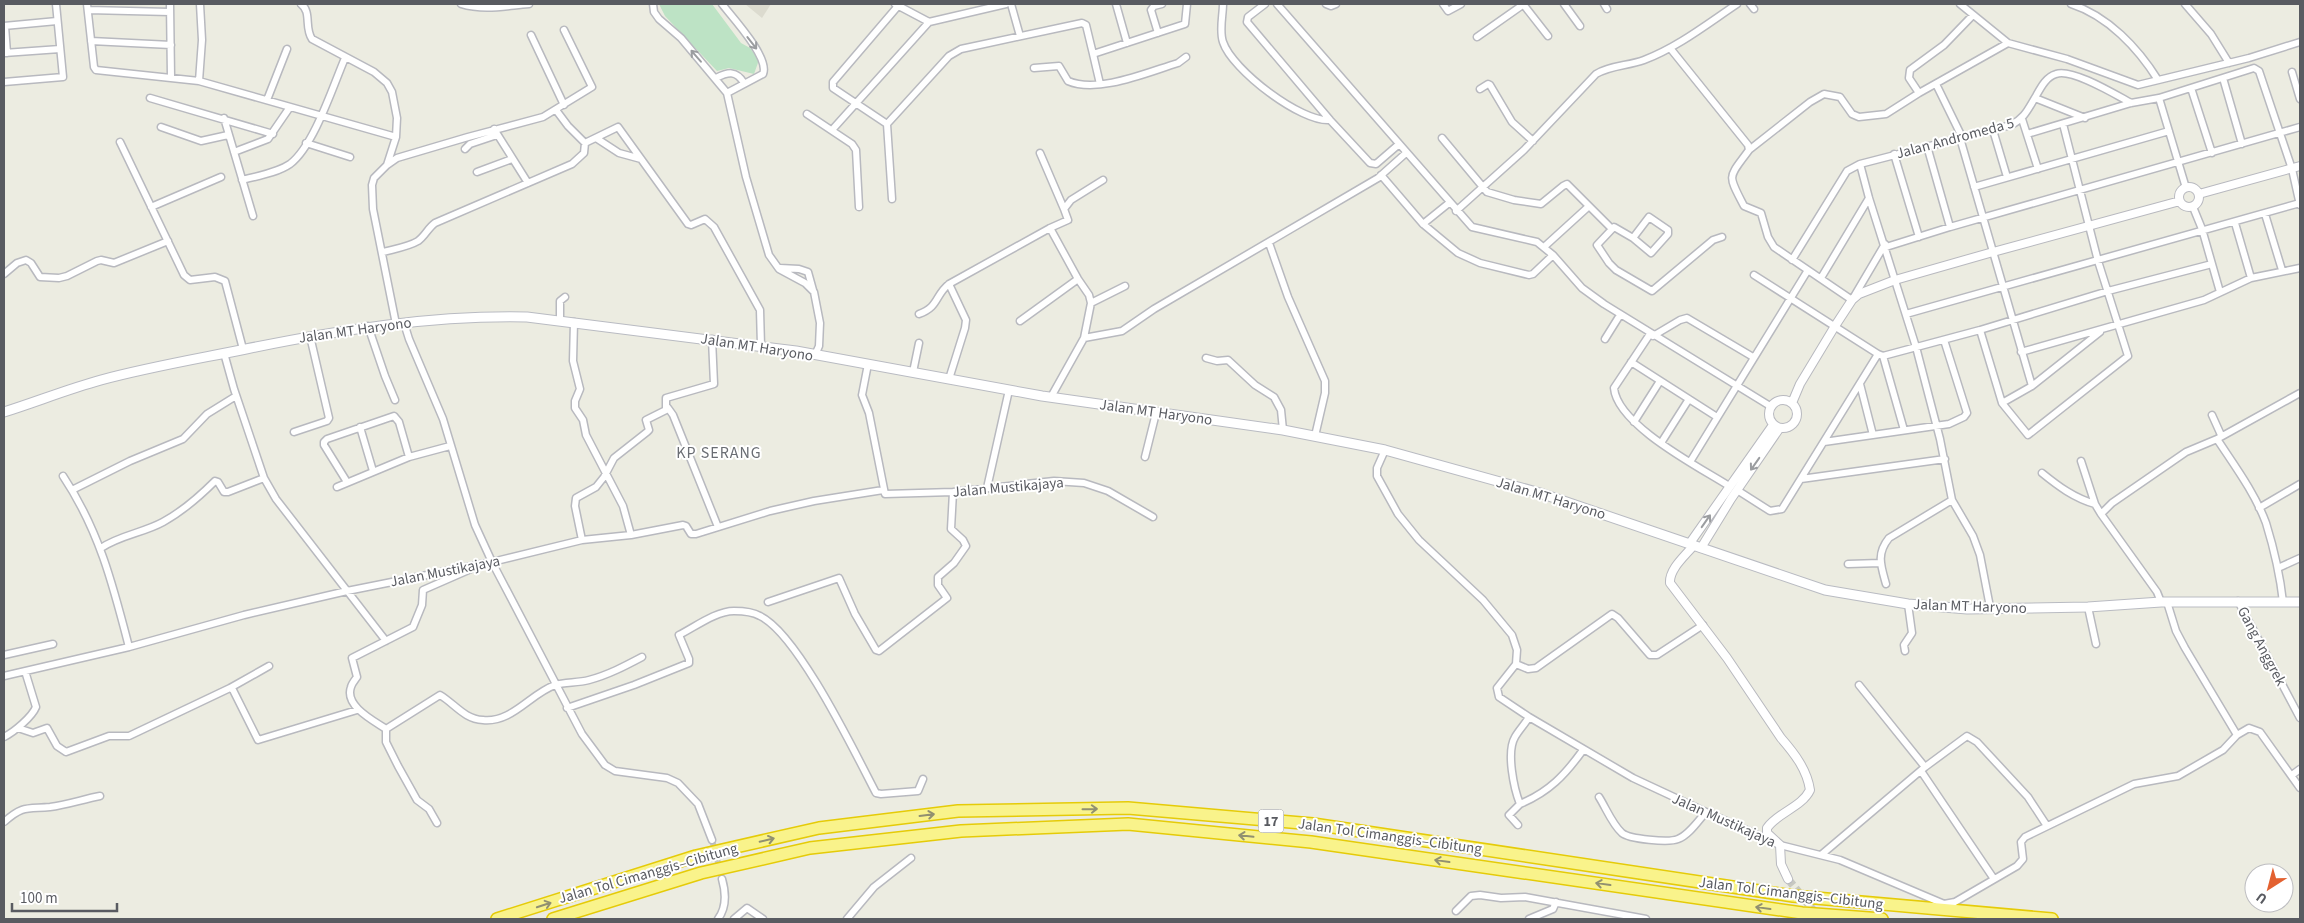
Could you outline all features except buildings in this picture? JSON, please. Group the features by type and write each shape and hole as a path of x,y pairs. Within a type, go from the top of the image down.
{"highway":[{"name":"Jalan Tol Cimanggis–Cibitung","path":"497,919 696,856 819,828 958,811 1128,808 1312,824 1793,896 2052,919"},
{"name":"Jalan Tol Cimanggis–Cibitung","path":"553,919 702,873 810,848 961,831 1128,824 1311,842 1802,913 1882,919"}],"main road":[{"name":"Jalan MT Haryono","path":"4,412 101,380 243,349 368,326 484,316 560,320 761,346 1051,397 1283,430 1385,450 1540,494 1825,590 1908,604 1967,609 2164,602 2300,602"}],"street":[{"path":"4,82 63,77 56,4"},
{"path":"170,4 172,77"},
{"path":"199,81 202,40 200,4"},
{"path":"301,4 306,11 308,33 312,39 374,72 387,84 392,92 397,118 396,137 387,165"},
{"path":"461,4 476,9 490,9 529,4"},
{"path":"653,4 654,12 659,19 681,38 727,93 732,123 761,233 769,255 778,268 805,283 814,292"},
{"path":"722,4 758,50 765,65 763,74 755,80 744,83 727,93"},
{"path":"832,130 929,22 1006,4"},
{"path":"1011,4 1020,36"},
{"path":"1116,4 1127,43"},
{"path":"1158,33 1151,10 1154,6 1162,4"},
{"path":"1093,54 1185,24 1187,4"},
{"path":"1223,4 1222,35 1226,48 1264,91 1318,120 1330,120"},
{"path":"1265,4 1248,17 1247,22 1330,120 1373,164 1402,150"},
{"path":"1277,4 1402,150 1474,229 1535,242 1553,256 1582,288 1620,315 1770,406"},
{"path":"1326,4 1331,6 1336,4"},
{"path":"1443,4 1448,10 1460,4"},
{"path":"1477,36 1524,4 1548,36"},
{"path":"1564,4 1580,26"},
{"path":"1456,211 1533,141 1596,74 1604,69 1644,60 1670,48 1737,4"},
{"path":"1960,4 2008,42 2067,59 2134,84 2229,63 2300,42"},
{"path":"2071,4 2086,9 2103,19 2138,51 2158,80"},
{"path":"2086,9 2092,4"},
{"path":"2185,4 2211,34 2229,63"},
{"path":"887,124 833,88 833,82 897,5 929,22"},
{"path":"170,12 87,7 96,70 199,81 396,137"},
{"path":"1919,93 1909,78 1910,70 1944,46 1973,15"},
{"path":"57,22 4,26 5,53 60,49"},
{"path":"892,198 887,124 948,56 961,49 1082,23 1086,25 1100,84"},
{"path":"564,30 592,87 556,110 529,122 397,158 374,178 372,185 374,209 400,323 443,419 475,525 567,708 582,734 605,765 615,771 667,778 678,783 698,804 712,840"},
{"path":"531,35 564,105"},
{"path":"91,41 171,45"},
{"path":"1852,300 1770,243 1761,212 1744,206 1732,182 1732,173 1749,150 1806,105 1824,94 1840,97 1852,114 1859,117 1886,114 2008,42"},
{"path":"1670,48 1748,145 1749,150"},
{"path":"268,100 287,49"},
{"path":"1034,68 1056,65 1062,68 1068,81 1073,83 1100,84 1117,82 1178,63 1186,57"},
{"path":"242,180 288,165 295,159 321,115 345,58"},
{"path":"1906,314 2098,261 2202,229 2235,223 2300,204 2296,168 2280,133 2259,71 2254,68 2159,98 2131,103 2027,134"},
{"path":"716,78 731,72 738,75 744,83"},
{"name":"Jalan Andromeda 5","path":"1792,260 1847,171 1860,164 1993,130 2022,119 2050,77 2065,72 2099,86 2131,103"},
{"path":"2292,72 2300,99"},
{"path":"2223,78 2242,144"},
{"path":"1480,89 1488,84 1490,85 1512,122 1533,141"},
{"path":"1936,84 1961,138 2032,386"},
{"path":"2191,88 2212,153"},
{"path":"150,98 224,118 273,134"},
{"path":"2035,98 2085,118"},
{"path":"2159,98 2186,188"},
{"path":"234,152 268,139 290,108"},
{"path":"556,110 568,126 585,143"},
{"path":"807,114 852,144 856,150 859,207"},
{"path":"224,118 252,216"},
{"path":"2022,119 2038,170"},
{"path":"1980,330 2002,402 2025,434 2031,434 2127,358 2128,355 2119,324 2098,261 2063,124"},
{"path":"585,143 618,127 688,224 691,225 705,219 714,227 760,310 761,346"},
{"path":"161,128 201,141 228,135"},
{"path":"1792,403 1800,384 1885,246 2300,128"},
{"path":"1993,130 2007,177"},
{"path":"1974,187 2169,131"},
{"path":"465,148 496,132"},
{"path":"496,132 528,183"},
{"path":"596,138 619,153 641,159"},
{"path":"1442,138 1482,188 1493,195 1538,204 1545,202 1562,186 1567,184 1612,229"},
{"path":"120,142 188,279 197,281 215,276 225,281 243,349"},
{"path":"306,143 350,157"},
{"path":"383,252 411,244 418,240 435,223 572,164 584,153 585,143"},
{"path":"1927,146 1950,227"},
{"path":"1084,338 1122,331 1154,309 1377,178 1402,150"},
{"path":"919,314 932,308 942,290 949,284 1068,220 1040,153"},
{"path":"1894,154 1919,237"},
{"path":"477,172 512,159"},
{"path":"1860,164 1916,347 1945,462 1952,500 1973,536 1980,555 1990,607"},
{"path":"2199,194 2296,168"},
{"path":"151,207 221,177"},
{"path":"1377,178 1423,224 1458,253 1488,266 1529,275 1533,274 1553,256"},
{"path":"1064,209 1071,200 1103,180"},
{"path":"2186,188 2194,188 2199,194 2198,202 2192,207 2185,206 2180,201 2180,193 2186,188"},
{"path":"1820,278 1869,198"},
{"path":"1852,300 1866,291 1895,280 2180,201"},
{"path":"1423,224 1449,203"},
{"path":"1544,248 1588,207"},
{"path":"2192,207 2202,229 2220,292"},
{"path":"2265,214 2282,270"},
{"path":"1633,238 1649,217 1668,230 1652,253 1615,227 1597,245 1609,263 1649,291 1654,290 1713,240 1722,237"},
{"path":"2235,223 2250,278"},
{"path":"1050,228 1078,279 1086,289 1091,302 1084,338 1051,397"},
{"path":"4,274 17,263 26,260 31,263 40,277 59,278 97,261 114,263 168,241"},
{"path":"1269,243 1288,297 1325,381 1325,393 1315,436"},
{"path":"1737,490 1770,511 1782,509 1860,384 1881,355 1944,340 2108,291 2212,264"},
{"path":"778,268 805,270 808,272 820,323 819,346 815,355"},
{"path":"2021,352 2204,300 2250,278 2282,270 2300,268"},
{"path":"1690,462 1808,270"},
{"path":"1754,275 1881,355 1904,430"},
{"path":"1020,321 1078,279"},
{"path":"949,284 966,320 949,379"},
{"path":"1091,302 1125,286"},
{"path":"560,320 560,301 565,298"},
{"path":"1605,339 1620,315"},
{"path":"1729,486 1661,443 1634,422 1618,403 1614,388 1651,335 1687,318 1753,357"},
{"path":"574,322 573,361 580,389 575,402 575,408 584,420 586,435 623,506 631,535"},
{"path":"368,326 395,400"},
{"path":"2002,402 2032,386 2103,330"},
{"path":"294,432 327,422 329,418 310,336"},
{"path":"712,339 714,384 666,398 668,408 673,415 718,527"},
{"path":"1824,442 1949,424 1964,417 1967,413 1944,340"},
{"path":"913,372 919,343"},
{"path":"224,353 236,396 264,478 276,499 386,641"},
{"path":"1206,358 1217,361 1228,360 1255,385 1270,393 1281,410 1283,430"},
{"path":"1631,362 1717,417"},
{"path":"868,364 862,395 869,413 884,492"},
{"path":"1634,422 1660,380"},
{"path":"1860,384 1873,435"},
{"path":"987,488 1009,390"},
{"path":"2101,514 2112,503 2186,452 2219,437 2300,393"},
{"path":"72,490 130,461 183,439 207,414 236,396"},
{"path":"1661,443 1689,399"},
{"path":"1783,399 1792,403 1796,408 1797,416 1794,424 1788,428 1776,427 1768,416 1770,406 1776,401 1783,399"},
{"path":"582,540 575,506 576,498 596,487 614,458 649,430 646,420 648,417 668,408"},
{"path":"1145,457 1156,412"},
{"path":"2212,415 2219,437 2266,523 2278,568 2283,602"},
{"path":"346,482 324,442 360,427 396,417 409,457"},
{"path":"360,427 373,471"},
{"path":"1695,546 1726,499 1729,486 1776,427"},
{"path":"1776,427 1737,490 1726,499 1695,546 1670,576 1670,583 1703,625 1781,738 1795,754 1808,781 1808,794 1772,821 1767,828 1767,833 1780,845 1781,864 1788,880"},
{"path":"337,487 409,457 450,446"},
{"path":"1385,450 1377,468 1377,476 1398,514 1418,540 1483,600 1512,635 1517,650 1516,664 1528,669 1536,668 1612,614 1618,618 1650,655 1657,654 1703,625"},
{"path":"2081,461 2095,504 2164,602 2185,648 2237,735"},
{"path":"1801,479 1945,462"},
{"path":"2042,473 2069,493 2081,500 2095,504"},
{"path":"63,476 101,548 129,648"},
{"path":"101,548 131,533 147,529 176,515 190,505 215,481 218,482 224,492 228,492 264,478"},
{"name":"Jalan Mustikajaya","path":"4,676 129,648 244,615 347,591 479,565 582,540 631,535 683,525 686,526 691,534 696,534 770,511 814,501 884,492 953,492 1054,480 1084,483 1108,491 1153,517"},
{"path":"2259,508 2300,484"},
{"path":"768,602 839,578 854,614 876,650 879,651 946,598 938,585 938,577 954,563 966,546 963,540 951,529 953,492"},
{"path":"1886,584 1880,563 1880,554 1889,538 1952,500"},
{"path":"2278,568 2300,558"},
{"path":"1848,564 1880,563"},
{"path":"386,729 357,710 350,694 351,685 357,677 351,661 413,627 422,605 421,594 423,590 479,565"},
{"name":"Gang Anggrek","path":"2238,601 2300,718"},
{"path":"1905,651 1904,645 1912,633 1908,604"},
{"path":"2088,606 2096,644"},
{"path":"567,708 634,686 689,663 679,636 732,611 747,612 760,616 774,625 798,656 828,703 876,793 918,791 923,779"},
{"path":"4,655 53,644"},
{"path":"386,729 440,695 465,714 482,720 490,720 509,714 555,685 588,680 605,675 642,657"},
{"name":"Jalan Mustikajaya","path":"1516,664 1497,688 1499,697 1583,750 1633,778 1706,812 1780,845 1840,860 1944,904 1964,898 1994,879"},
{"path":"18,728 32,733 47,728 57,746 66,752 109,736 129,736 230,688 269,666"},
{"path":"4,737 18,728 34,712 36,707 25,670"},
{"path":"1858,685 1923,769 1994,879 2012,870 2022,861 2024,856 2021,842 2023,838 2134,784 2178,776 2223,750 2237,735 2249,728 2260,732 2300,788"},
{"path":"230,688 233,690 258,740 357,710"},
{"path":"1520,804 1516,792 1511,759 1514,737 1529,717"},
{"path":"386,729 386,742 398,766 418,800 429,809 437,823"},
{"path":"1821,855 1923,769 1965,737 1970,737 2028,797 2047,826"},
{"path":"1518,825 1510,815 1520,804 1551,788 1566,774 1583,750"},
{"path":"2292,775 2300,769"},
{"path":"4,822 23,808 49,807 100,796"},
{"path":"1599,797 1618,828 1627,836 1663,840 1678,839 1706,812"},
{"path":"847,919 874,887 911,858"},
{"path":"718,919 724,905 726,891 722,878"},
{"path":"1456,910 1474,895 1500,898 1525,897 1646,919"},
{"path":"1529,919 1553,909 1556,902"},
{"path":"734,919 747,908 763,919"}],"shaded area":[{"path":"745,4 771,4 762,18"}],"green space":[{"path":"659,4 712,4 741,43 750,48 759,60 754,74 729,68 717,71 665,16"}],"tunnel":[{"path":"712,840 720,870"},
{"path":"1788,879 1818,916"}],"district":[{"name":"KP SERANG","path":"719,452"}]}
